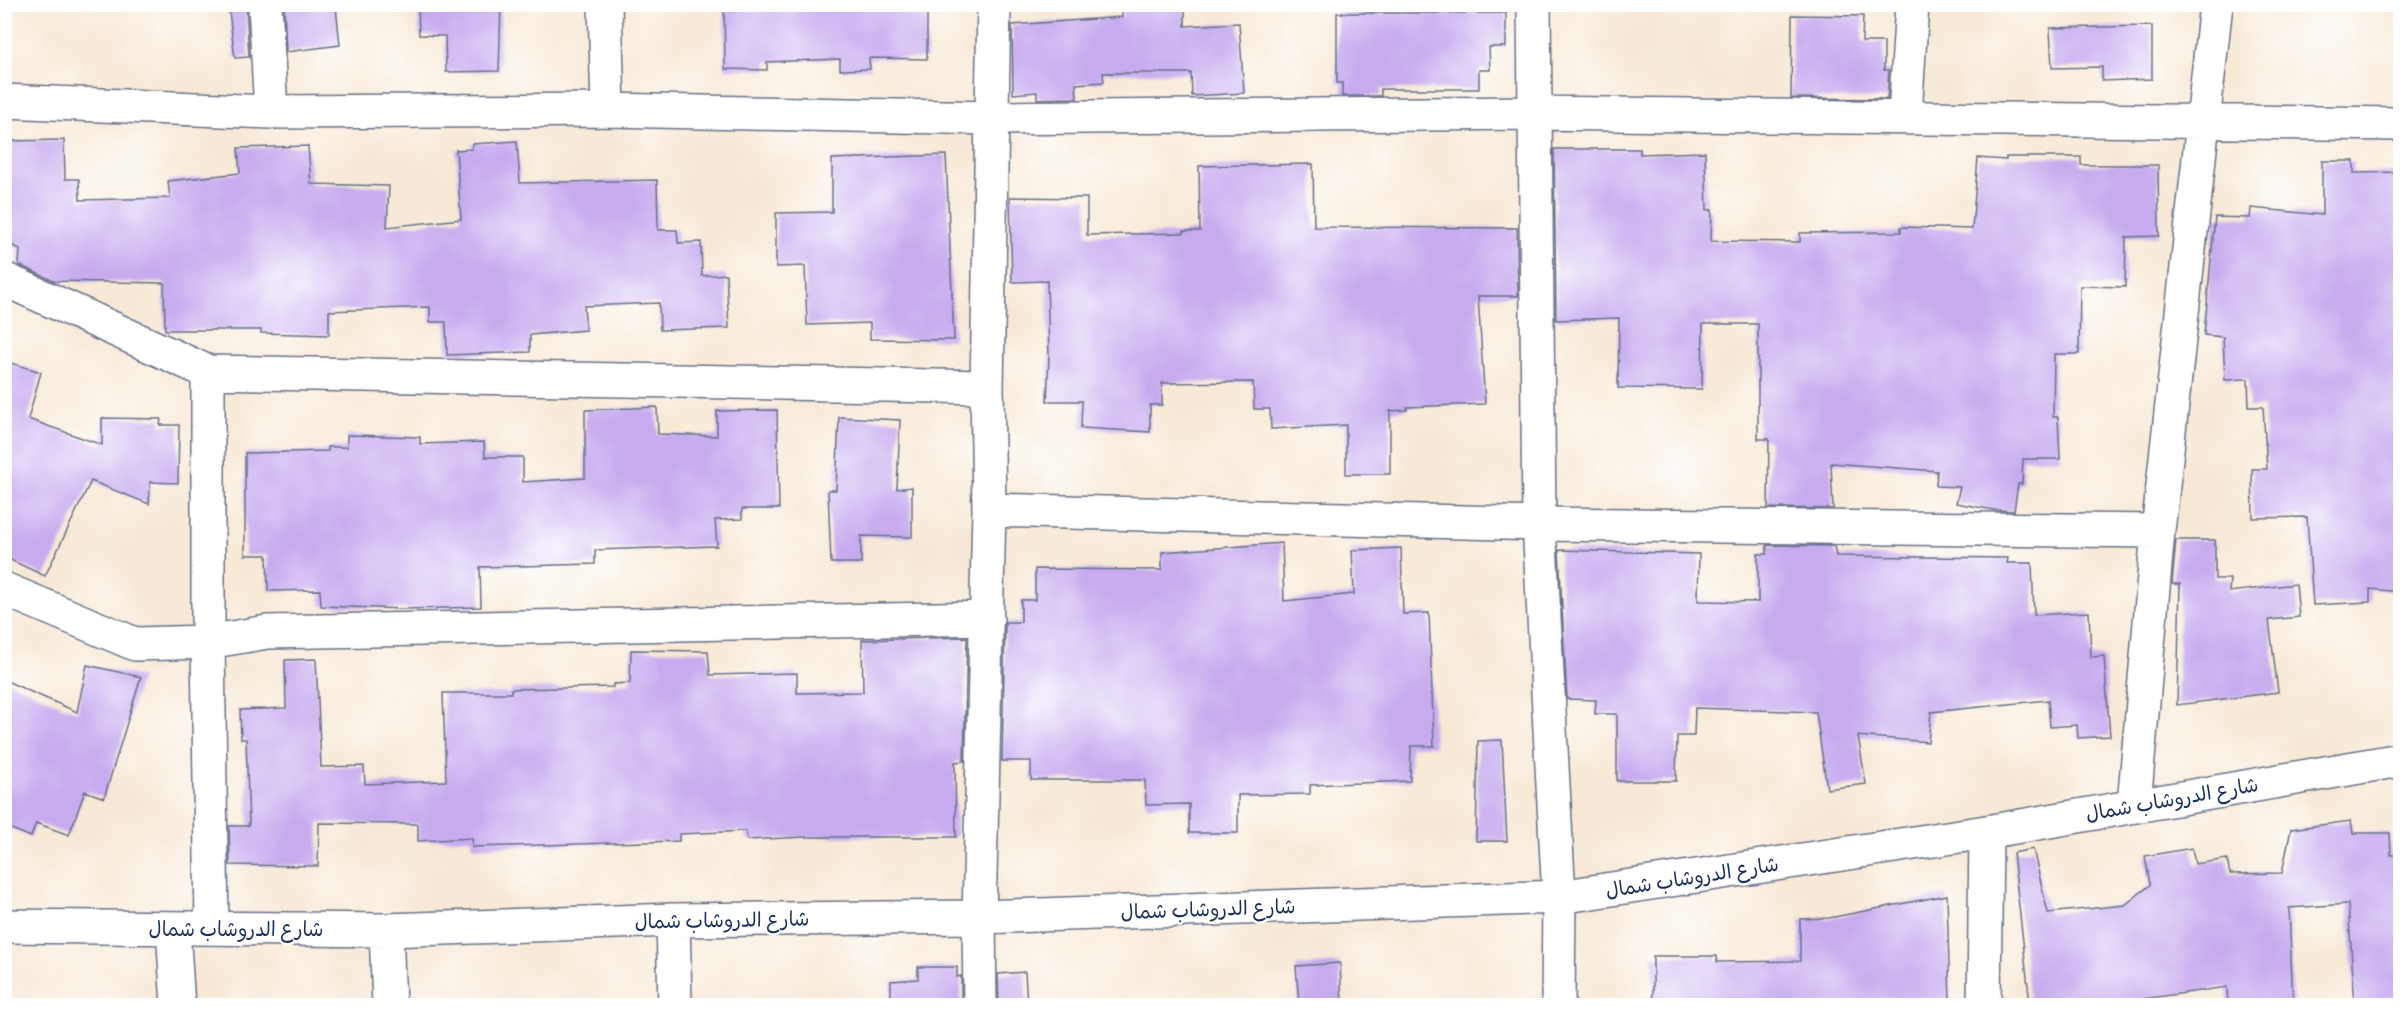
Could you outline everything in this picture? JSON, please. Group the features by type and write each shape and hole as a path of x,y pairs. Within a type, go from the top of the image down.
{"street":[{"path":"266,4 271,112"},
{"path":"605,4 608,110"},
{"path":"980,1005 979,917 989,510 987,387 993,4"},
{"path":"1534,4 1533,113 1539,524 1559,897 1558,1005"},
{"path":"1905,116 1912,4"},
{"path":"2134,805 2158,531 2216,4"},
{"path":"4,101 271,112 608,110 991,118 1533,113 2400,124"},
{"path":"4,279 208,372 987,387"},
{"path":"208,372 208,642 212,928"},
{"path":"989,510 1539,524 2158,531"},
{"path":"4,589 135,644 208,642 267,632 987,618"},
{"name":"شارع الدروشاب شمال","path":"4,926 386,930 673,920 979,917 1559,897 1986,832 2400,760"},
{"path":"1984,1005 1986,832"},
{"path":"673,920 675,1005"},
{"path":"173,929 178,1005"},
{"path":"386,930 389,1005"}],"building":[{"path":"228,4 246,4 249,57 235,58"},
{"path":"284,4 336,7 340,45 286,52"},
{"path":"418,4 501,4 499,71 446,72 445,36 419,35"},
{"path":"724,4 927,4 927,59 869,58 870,69 840,70 840,59 767,62 767,70 725,69"},
{"path":"1122,4 1185,4 1185,26 1239,23 1244,93 1192,96 1191,73 1103,73 1104,82 1076,84 1077,98 1037,99 1037,92 1013,94 1012,25 1122,17"},
{"path":"1337,13 1506,13 1506,47 1489,47 1490,70 1479,70 1479,89 1381,89 1381,96 1342,96 1342,83 1337,83"},
{"path":"1792,15 1863,16 1862,42 1884,42 1884,70 1889,70 1887,99 1791,98"},
{"path":"2152,26 2152,79 2102,81 2102,67 2052,68 2050,28"},
{"path":"64,140 65,179 79,179 80,200 170,198 168,181 240,173 238,148 308,146 311,184 389,186 387,227 461,219 456,150 472,149 472,144 517,141 520,183 657,180 658,230 677,230 678,243 701,242 702,276 726,274 729,328 660,330 659,303 584,306 586,330 530,335 530,352 447,355 446,322 430,322 430,307 329,311 329,335 261,333 261,330 165,330 164,283 54,281 19,265 20,249 4,242 4,141"},
{"path":"1554,149 1640,149 1640,154 1705,152 1707,210 1712,210 1711,241 1800,242 1800,233 1901,232 1901,227 1972,229 1978,158 2006,160 2006,157 2081,157 2081,165 2158,165 2159,236 2126,237 2125,287 2080,286 2079,354 2054,354 2053,417 2058,417 2060,459 2023,459 2022,484 2018,484 2014,511 1956,503 1960,487 1936,486 1937,471 1831,463 1833,509 1768,508 1769,439 1758,439 1758,324 1703,324 1702,389 1618,388 1619,318 1556,320"},
{"path":"946,155 954,340 870,339 870,323 807,325 805,266 776,267 776,213 832,212 832,159"},
{"path":"2322,161 2354,161 2354,173 2400,172 2400,221 2398,221 2400,592 2370,589 2370,602 2313,605 2307,517 2253,518 2252,469 2267,469 2263,407 2249,407 2248,379 2225,380 2223,337 2204,335 2215,217 2250,218 2251,208 2322,215"},
{"path":"1313,164 1314,227 1517,228 1518,296 1478,296 1485,404 1407,407 1407,410 1390,411 1390,474 1346,474 1346,425 1271,429 1270,409 1254,409 1253,382 1162,383 1162,405 1150,405 1150,432 1081,428 1082,401 1047,401 1049,356 1047,281 1012,282 1010,197 1087,198 1087,235 1184,233 1184,231 1200,231 1199,166"},
{"path":"4,361 41,372 28,419 102,445 102,418 161,419 160,425 179,425 178,483 150,482 149,504 91,481 45,576 4,557"},
{"path":"657,407 658,434 717,436 717,411 777,410 779,509 742,509 742,519 715,520 717,546 595,550 595,564 480,567 481,607 405,609 321,606 320,590 268,591 267,555 245,555 245,453 328,451 328,447 347,447 347,435 420,437 420,444 484,442 485,457 523,457 523,482 585,478 585,410"},
{"path":"839,417 900,420 897,489 912,487 912,537 861,536 861,563 831,563 828,490 836,490"},
{"path":"2176,540 2215,540 2215,579 2230,579 2229,592 2296,584 2299,617 2269,620 2278,692 2177,705 2180,584 2172,584"},
{"path":"1282,543 1284,601 1354,594 1352,550 1401,548 1403,614 1429,613 1434,746 1411,746 1410,781 1310,785 1310,794 1238,795 1238,833 1189,833 1189,804 1146,805 1145,780 1031,780 1031,761 1002,761 1005,622 1021,622 1021,600 1035,600 1035,569 1162,570 1162,552"},
{"path":"1767,545 1834,546 1836,556 2008,558 2007,563 2032,563 2034,615 2089,612 2091,657 2104,656 2110,736 2078,738 2077,725 2050,727 2048,700 1931,712 1928,742 1858,736 1866,784 1827,789 1816,712 1695,708 1694,736 1677,736 1676,781 1617,781 1617,714 1595,714 1596,700 1567,699 1559,550 1699,554 1698,601 1758,602 1758,554 1767,554"},
{"path":"967,637 964,761 955,762 956,837 806,837 747,840 746,831 679,834 679,841 472,847 472,838 418,841 418,824 319,823 318,866 230,865 229,826 249,826 246,739 241,739 240,710 286,708 285,660 316,659 321,767 364,766 365,784 446,781 443,693 511,693 511,689 613,687 613,684 630,683 631,650 708,651 710,675 797,673 797,693 863,692 862,640"},
{"path":"87,665 141,677 104,798 85,791 69,835 36,823 31,837 4,826 4,680 77,712"},
{"path":"1502,740 1507,841 1476,841 1478,741"},
{"path":"2351,821 2353,833 2390,833 2391,855 2400,855 2400,1003 2355,1005 2348,904 2289,908 2293,1005 2228,1005 2227,987 2100,1005 2074,1005 2074,999 2030,1004 2013,853 2033,849 2048,913 2125,905 2150,885 2145,856 2192,848 2195,864 2227,859 2230,874 2282,873 2291,829"},
{"path":"1947,895 1950,1005 1653,1005 1653,956 1717,956 1717,962 1800,961 1800,919 1829,918"},
{"path":"1340,963 1342,1005 1299,1005 1296,966"},
{"path":"918,967 957,967 957,977 961,976 961,1005 891,1005 891,981 918,979"},
{"path":"1025,972 1027,1004 999,1005 998,974"}]}
